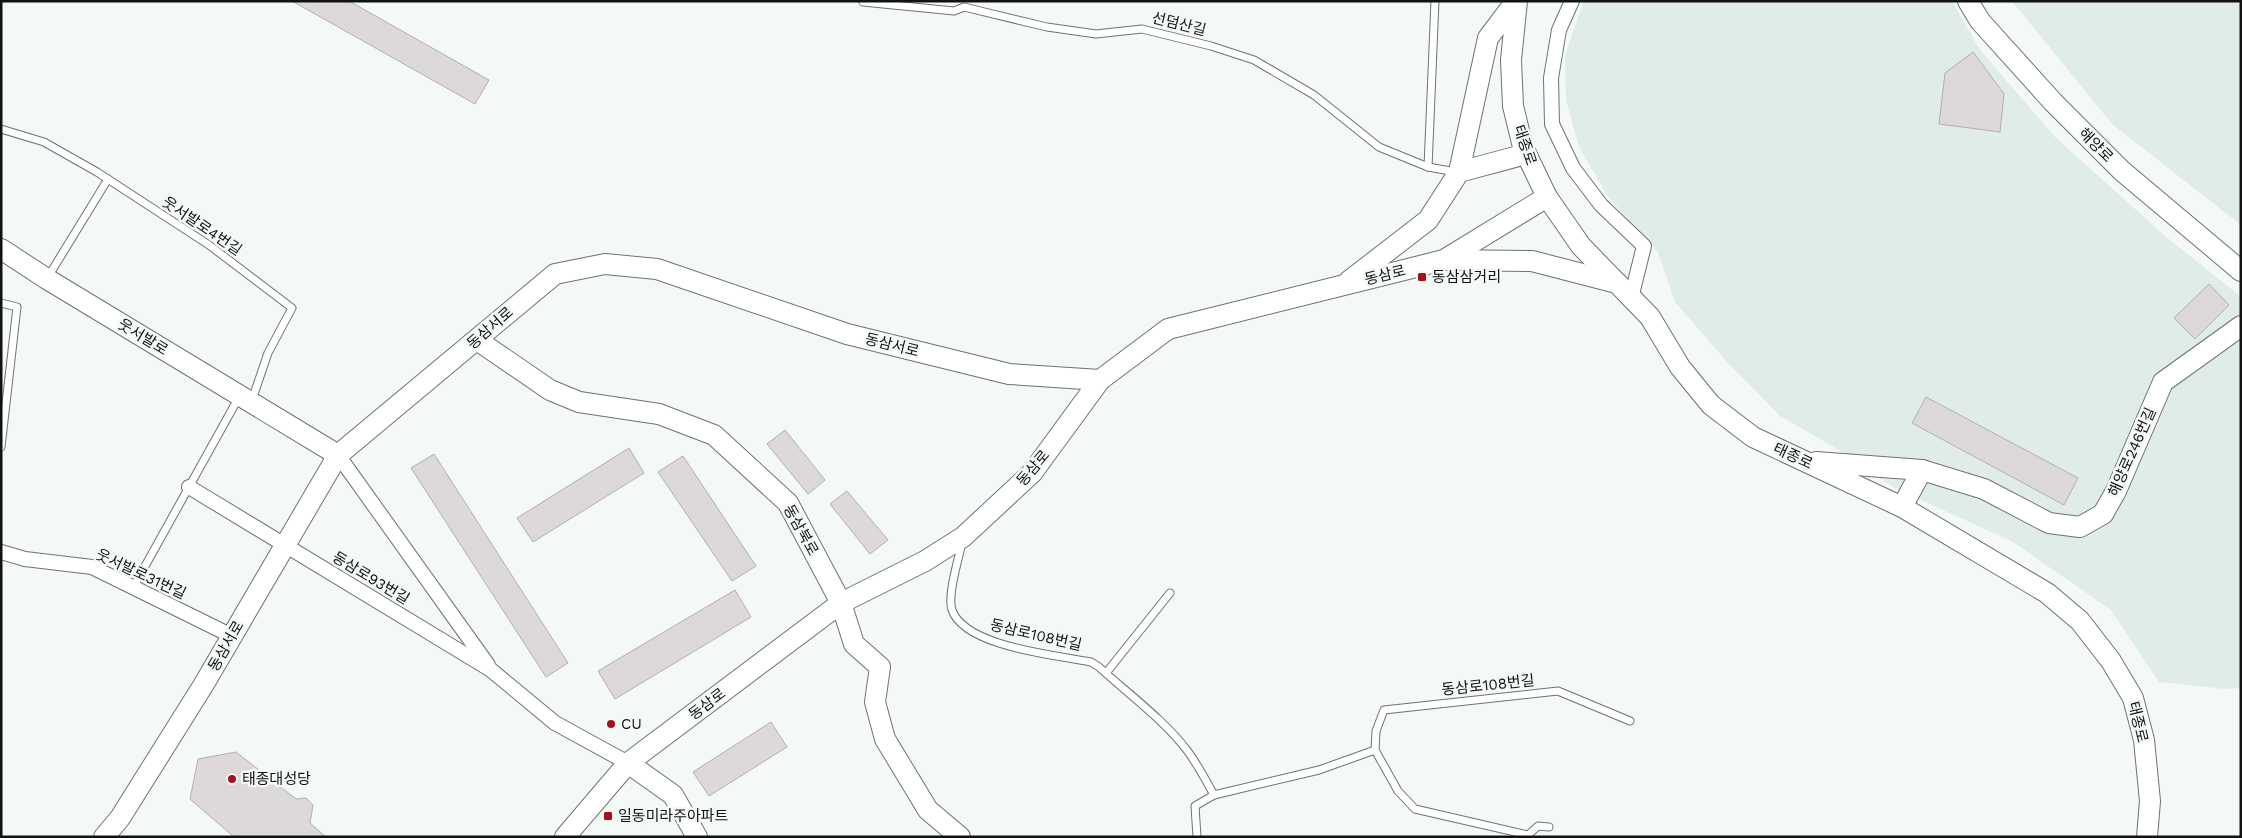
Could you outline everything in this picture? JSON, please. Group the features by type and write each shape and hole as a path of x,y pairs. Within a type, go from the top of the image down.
{"main road":[{"name":"태종로","path":"1517,1 1511,60 1513,106 1526,154 1546,197 1581,246 1650,317 1680,367 1711,404 1753,437 1902,507 2047,593 2080,621 2111,661 2132,698 2144,740 2150,801 2148,837"},
{"path":"1343,285 1428,220 1459,172 1488,38 1517,1"},
{"name":"해양로","path":"1968,1 1980,21 2074,123 2122,171 2241,272"},
{"path":"1459,172 1526,154"},
{"name":"동삼로","path":"565,837 628,763 841,603 925,561 963,537 1032,473 1100,380 1168,330 1444,260 1546,197"},
{"name":"웃서발로","path":"1,249 47,279 338,455"},
{"path":"1444,260 1532,261 1625,291"},
{"name":"동삼서로","path":"104,837 134,797 232,636 338,455 555,274 605,264 657,269 847,334 1009,374 1100,380"},
{"name":"해양로246번길","path":"1804,461 1922,470 1984,489 2050,523 2080,527 2103,514 2116,491 2163,382 2241,326"},
{"name":"동삼북로","path":"477,340 550,390 579,402 659,414 714,435 788,503 841,603 854,644 880,667 875,702 885,740 928,810 960,837"},
{"path":"1902,507 1922,470"},
{"path":"628,763 673,795 697,837"}],"street":[{"path":"1572,1 1559,30 1551,78 1552,124 1572,168 1595,198 1644,246 1625,291"},
{"path":"338,455 492,670"},
{"name":"동삼로93번길","path":"189,488 492,670 555,723 628,763"},
{"name":"웃서발로31번길","path":"1,552 25,558 92,567 134,586 232,636"}],"lane":[{"path":"1428,167 1435,1"},
{"name":"선덤산길","path":"863,2 954,11 964,7 1047,27 1096,34 1142,29 1212,46 1254,60 1314,95 1378,147 1428,167 1459,172"},
{"name":"웃서발로4번길","path":"1,129 44,142 108,179 209,245 292,308 246,398"},
{"path":"47,279 108,179"},
{"path":"1,304 17,307 1,447"},
{"path":"134,586 189,488 246,398"},
{"name":"동삼로108번길","path":"963,537 950,599 952,609 964,628 990,641 1091,662 1106,673 1184,747 1214,795"},
{"path":"1106,673 1170,593"},
{"name":"동삼로108번길","path":"1375,750 1376,731 1384,710 1558,691 1630,721"},
{"path":"1196,837 1195,806 1214,795 1319,770 1375,750 1398,792 1414,810 1528,836 1538,826 1549,827"}],"shaded area":[{"path":"1584,1 1952,1 1980,50 2055,137 2164,235 2241,297 2241,688 2226,689 2159,682 2111,610 2013,542 1891,486 1834,447 1780,416 1728,363 1675,302 1658,252 1609,198 1579,147 1566,100 1565,55"},
{"path":"2012,1 2241,1 2241,225 2112,124"}],"building":[{"path":"292,1 349,1 489,80 475,104"},
{"path":"1973,52 2004,94 2000,132 1939,124 1945,73"},
{"path":"2209,284 2229,305 2195,339 2174,318"},
{"path":"1926,397 2078,478 2064,505 1912,423"},
{"path":"785,430 825,480 808,494 767,444"},
{"path":"629,448 644,473 533,542 517,518"},
{"path":"434,454 568,663 546,677 411,468"},
{"path":"683,456 756,566 732,581 658,472"},
{"path":"847,491 888,540 870,554 830,504"},
{"path":"735,590 751,617 615,699 598,671"},
{"path":"771,722 787,747 709,796 693,772"},
{"name":"태종대성당","path":"236,752 296,799 306,798 313,805 310,823 326,837 234,837 190,799 198,759"}],"place":[{"name":"동삼삼거리","path":"1422,277"},
{"name":"CU","path":"611,724"},
{"name":"태종대성당","path":"232,779"},
{"name":"일동미라주아파트","path":"608,816"}]}
